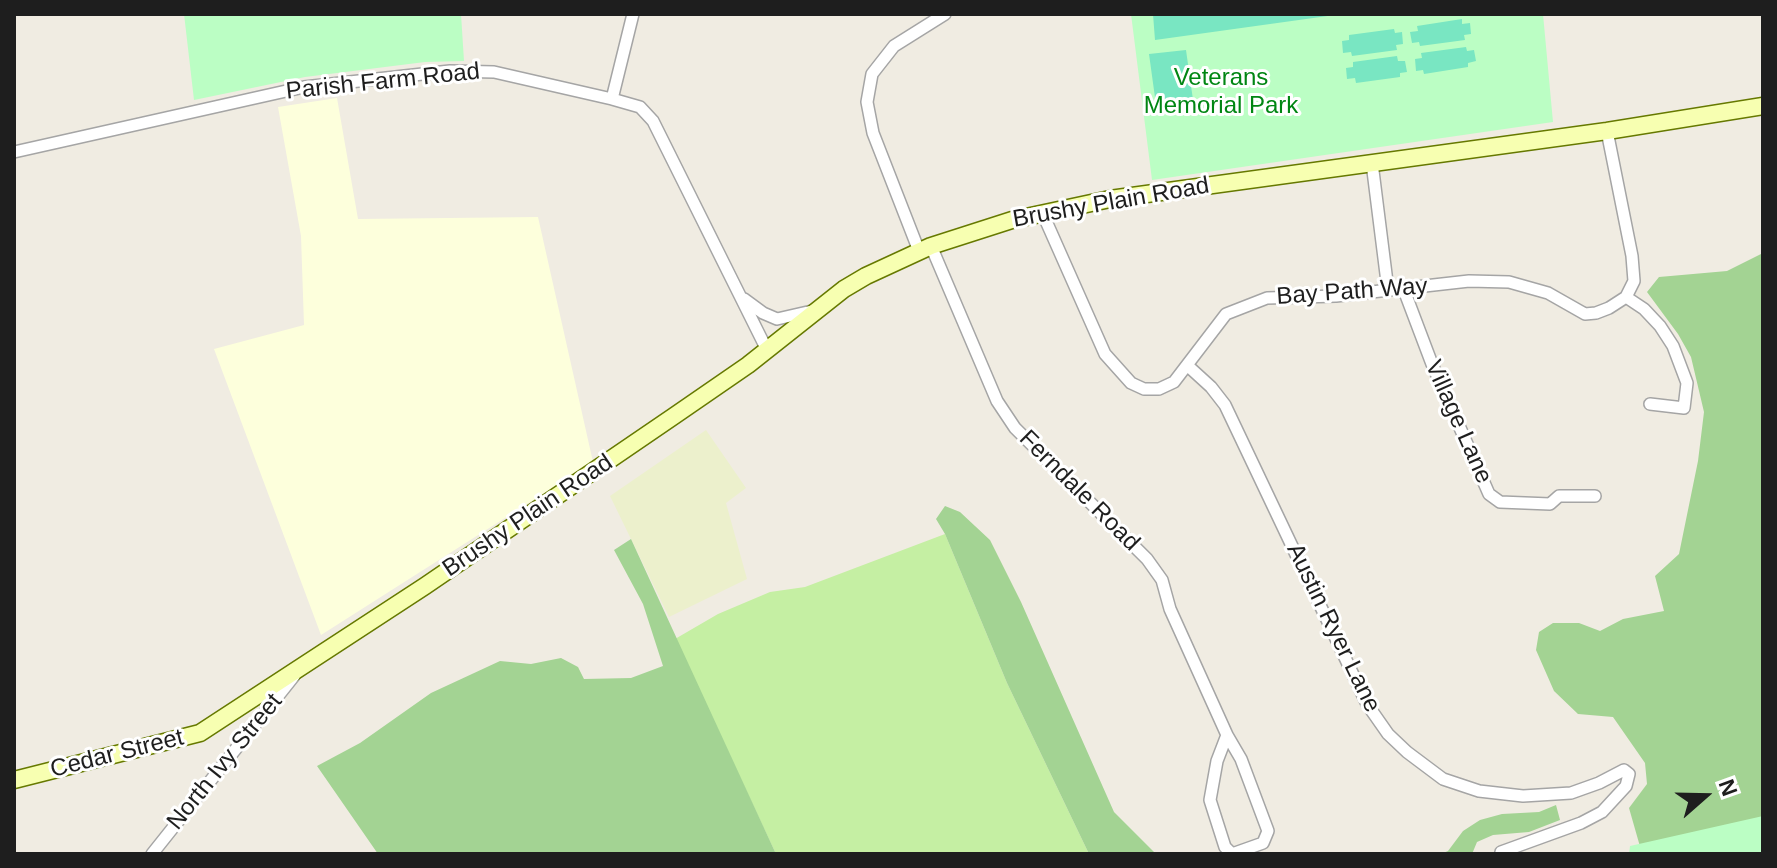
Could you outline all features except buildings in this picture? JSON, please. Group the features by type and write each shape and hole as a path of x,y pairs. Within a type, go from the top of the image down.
{"main road":[{"name":"Brushy Plain Road","path":"299,670 661,425 866,276 925,248 1042,212 1125,197 1607,131 1763,106"},
{"name":"Cedar Street","path":"14,780 200,733 299,670"}],"street":[{"path":"612,99 633,14"},
{"name":"Ferndale Road","path":"945,14 894,46 872,74 867,102 873,133 997,401 1015,428 1147,559 1162,580 1170,609 1241,759 1268,831 1263,843 1232,854 1225,847 1210,800 1217,761 1227,735"},
{"name":"Parish Farm Road","path":"14,152 304,87 450,71 494,72 612,99 640,107 653,121 767,350"},
{"path":"1607,131 1632,256 1634,281 1626,297 1660,326 1673,346 1687,383 1684,408 1650,404"},
{"path":"1372,163 1388,290"},
{"name":"Bay Path Way","path":"1042,212 1105,354 1131,383 1144,389 1159,389 1174,382 1226,314 1245,304 1267,298 1336,296 1469,281 1509,282 1548,293 1585,314 1609,308 1626,297"},
{"name":"Village Lane","path":"1404,290 1432,364 1489,494 1500,502 1550,504 1559,496 1595,496"},
{"name":"Parish Farm Road","path":"737,293 750,306 777,319 819,309"},
{"name":"Austin Ryer Lane","path":"1188,366 1225,405 1367,704 1388,734 1407,752 1443,779 1479,791 1523,796 1571,793 1624,770 1629,774 1626,786 1602,812 1581,823 1501,852"},
{"name":"North Ivy Street","path":"152,854 299,670"}],"shaded area":[{"path":"337,98 358,219 538,217 593,462 321,635 214,349 304,325 301,236 278,107"},
{"path":"706,430 746,488 726,503 747,579 669,617 610,496"}],"green space":[{"path":"184,14 461,14 464,61 425,62 305,77 194,100"},
{"name":"Veterans Memorial Park","path":"1131,14 1543,14 1553,122 1152,180"},
{"path":"1153,14 1342,14 1155,40"},
{"path":"1462,19 1462,24 1470,23 1471,34 1464,35 1465,40 1420,46 1419,42 1412,43 1410,32 1418,31 1417,26"},
{"path":"1394,29 1395,33 1402,32 1403,44 1396,45 1397,50 1352,56 1351,52 1343,53 1342,41 1349,40 1349,35"},
{"path":"1466,47 1467,51 1474,50 1476,61 1468,63 1468,67 1424,74 1423,70 1416,71 1415,59 1422,58 1421,53"},
{"path":"1186,50 1194,107 1157,112 1149,54"},
{"path":"1397,56 1398,61 1405,61 1407,72 1400,73 1400,77 1356,83 1355,78 1347,79 1346,68 1353,67 1353,62"},
{"path":"1763,253 1763,854 1641,850 1629,808 1647,784 1645,763 1613,717 1578,714 1554,691 1536,650 1539,632 1553,623 1579,623 1600,631 1623,619 1664,611 1655,576 1679,554 1698,461 1704,412 1691,357 1647,292 1659,277 1727,271"},
{"path":"945,506 960,512 990,540 1021,602 1114,812 1156,854 1089,854 1007,683 936,519"},
{"path":"945,534 1007,683 1089,854 776,854 675,639 718,614 770,592 805,587"},
{"path":"631,539 776,854 378,854 317,766 360,743 431,693 500,661 531,664 561,658 578,667 584,679 631,678 663,666 643,604 614,550"},
{"path":"1556,805 1560,820 1529,832 1493,835 1477,842 1472,854 1441,854 1448,851 1463,831 1480,820 1502,814 1539,812"},
{"path":"1763,816 1763,854 1629,854 1630,846"}]}
